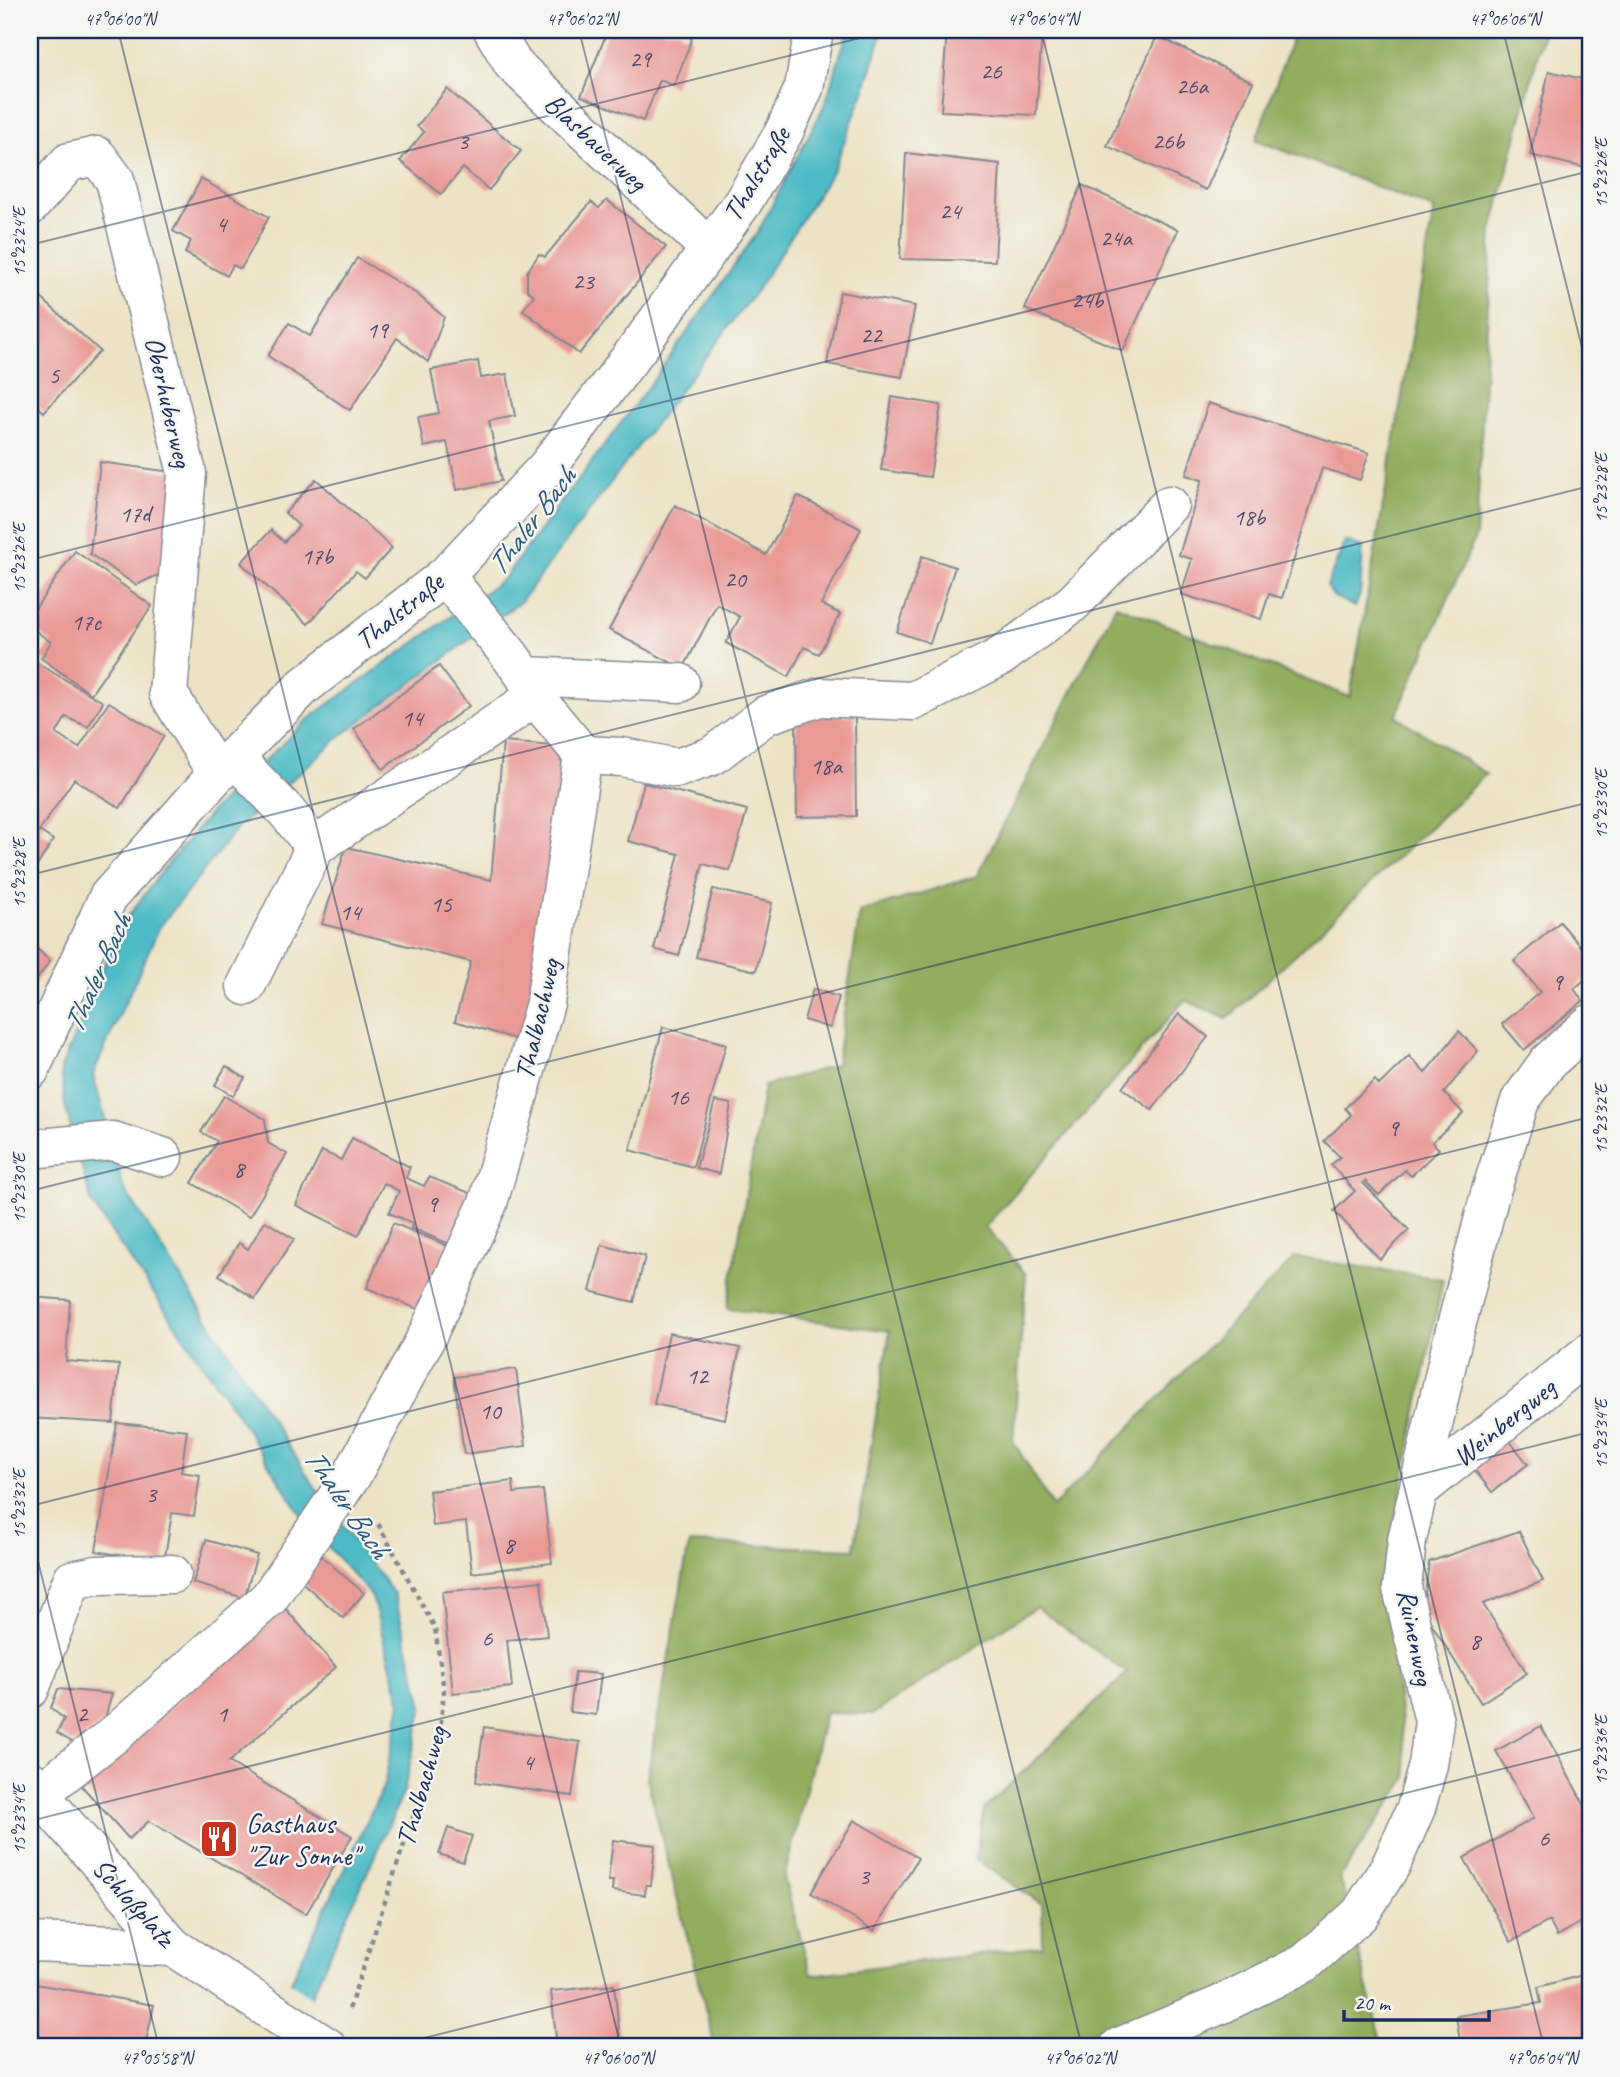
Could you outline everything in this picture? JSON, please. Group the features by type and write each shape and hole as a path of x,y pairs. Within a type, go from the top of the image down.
{"street":[{"name":"Blasbauerweg","path":"493,30 513,64 709,248"},
{"name":"Thalstraße","path":"30,1069 108,897 236,771 304,686 457,589 643,341 743,202 784,132 804,88 814,30"},
{"name":"Oberhuberweg","path":"30,206 69,162 97,156 115,180 187,473 168,693 236,771"},
{"path":"457,589 583,755 622,757 677,768 712,756 766,715 820,697 913,701 1000,657 1073,603 1169,505"},
{"path":"246,986 316,846 523,675 680,684"},
{"name":"Thalbachweg","path":"34,1787 121,1729 269,1598 342,1490 427,1336 488,1203 545,1003 583,755"},
{"path":"236,771 286,811 316,846"},
{"name":"Ruinenweg","path":"1119,2047 1220,2005 1305,1963 1360,1914 1391,1865 1416,1808 1428,1765 1434,1721 1402,1588 1407,1540 1450,1350 1490,1194 1520,1101 1548,1062 1590,1024"},
{"path":"44,1148 113,1141 163,1157"},
{"name":"Weinbergweg","path":"1418,1491 1590,1352"},
{"path":"30,1689 72,1580 97,1575 172,1574"},
{"name":"Schloßplatz","path":"34,1787 173,1948 320,2042"},
{"path":"30,1942 173,1948"}],"path":[{"name":"Thalbachweg","path":"342,1490 435,1628 444,1691 439,1740 347,2013"}],"green space":[{"path":"1295,30 1544,30 1492,231 1476,536 1396,716 1486,774 1227,1019 1185,1000 985,1227 1026,1274 1013,1441 1053,1507 1295,1257 1443,1279 1385,1574 1407,1778 1340,1877 1382,2045 715,2047 647,1778 689,1543 854,1549 890,1331 727,1309 764,1086 836,1065 860,912 977,876 1116,605 1350,697 1434,209 1256,140","holes":["1036,1607 1127,1673 984,1809 975,1859 1042,1904 1043,1946 811,1975 784,1878 825,1713 873,1714"]}],"water":[{"path":"848,30 883,30 864,92 833,170 761,284 521,601 342,735 238,827 159,928 93,1074 123,1187 318,1492 394,1594 423,1706 404,1791 288,2047 260,2047 384,1785 401,1703 372,1597 302,1516 234,1410 92,1204 65,1106 61,1068 120,927 212,811 307,720 503,579 655,378 759,230 825,104"},
{"path":"1345,541 1363,547 1360,594 1355,607 1333,596 1327,586"}],"pier":[{"path":"288,1981 314,1999 292,2047 257,2047"}],"building":[{"path":"608,30 681,30 679,33 692,38 674,86 660,80 643,121 581,96"},
{"path":"947,30 1042,32 1036,115 941,111"},
{"path":"1157,36 1253,82 1206,190 1107,146"},
{"path":"1549,71 1590,81 1590,169 1530,155"},
{"path":"447,89 521,151 489,190 463,168 441,194 400,161 424,132 417,126"},
{"path":"906,153 1000,164 995,261 900,259"},
{"path":"201,179 269,217 241,269 233,265 227,276 185,253 191,241 173,231"},
{"path":"1082,185 1178,230 1123,351 1025,309"},
{"path":"607,200 666,247 579,354 523,310 534,295 527,290 527,272 539,254 545,257 591,202 599,208"},
{"path":"357,258 417,294 444,317 428,362 397,338 350,410 268,356 289,323 310,336"},
{"path":"840,292 915,306 902,377 827,364"},
{"path":"39,296 100,351 44,412 30,399 30,306"},
{"path":"478,361 481,378 507,374 515,416 489,421 501,481 457,490 447,442 424,447 418,417 439,413 431,370"},
{"path":"892,397 941,405 930,477 881,470"},
{"path":"1208,403 1369,453 1360,480 1322,468 1282,598 1269,594 1261,619 1181,594 1192,559 1179,555 1202,480 1186,475"},
{"path":"100,462 179,473 171,569 136,585 90,554"},
{"path":"316,479 392,548 365,578 356,571 308,624 241,563 271,530 284,542 299,526 285,513"},
{"path":"798,496 861,529 821,604 840,614 819,654 804,647 789,677 726,643 740,617 717,604 683,669 609,630 675,505 766,555"},
{"path":"1589,506 1590,532 1585,532"},
{"path":"75,551 152,606 91,694 41,658 51,642 30,627 30,616"},
{"path":"922,556 955,567 930,643 897,632"},
{"path":"30,659 103,702 88,727 66,717 56,734 79,748 109,702 164,736 120,808 74,779 39,831 53,840 38,864 30,858"},
{"path":"439,666 469,706 383,769 354,729"},
{"path":"855,715 856,816 797,817 796,716"},
{"path":"503,742 554,746 567,772 522,1041 455,1021 471,962 322,924 346,847 491,880"},
{"path":"644,783 747,810 730,871 703,864 679,956 654,949 679,854 628,841"},
{"path":"713,889 772,903 756,971 696,957"},
{"path":"1560,922 1590,957 1590,975 1574,989 1583,1001 1524,1050 1502,1024 1540,992 1514,961"},
{"path":"30,942 50,961 30,989"},
{"path":"813,989 839,997 830,1028 804,1020"},
{"path":"1179,1014 1208,1037 1152,1110 1122,1088"},
{"path":"663,1027 726,1044 693,1167 630,1150"},
{"path":"1459,1031 1478,1051 1444,1093 1463,1113 1432,1142 1439,1149 1411,1176 1405,1170 1379,1195 1365,1181 1363,1183 1409,1230 1380,1259 1334,1211 1355,1191 1331,1165 1340,1157 1324,1141 1351,1115 1345,1108 1375,1080 1379,1085 1409,1056 1425,1073"},
{"path":"226,1066 245,1078 233,1096 215,1085"},
{"path":"224,1096 265,1119 268,1143 287,1154 249,1217 192,1183 217,1141 201,1132"},
{"path":"715,1101 731,1104 719,1174 696,1168"},
{"path":"352,1138 410,1167 406,1178 424,1186 429,1177 475,1195 454,1246 411,1228 413,1223 389,1213 399,1191 384,1183 358,1236 296,1205 322,1151 341,1160"},
{"path":"265,1221 294,1239 255,1299 219,1275 239,1243 248,1249"},
{"path":"393,1223 453,1248 427,1313 367,1288"},
{"path":"602,1245 645,1256 634,1302 590,1291"},
{"path":"30,1297 70,1300 66,1361 119,1365 113,1423 30,1418"},
{"path":"669,1333 740,1348 725,1419 654,1404"},
{"path":"516,1369 526,1446 464,1454 454,1377"},
{"path":"117,1423 187,1430 181,1472 200,1475 194,1516 172,1513 164,1563 96,1551"},
{"path":"1508,1439 1528,1464 1492,1492 1473,1468"},
{"path":"513,1481 514,1493 543,1490 552,1563 472,1573 466,1522 433,1526 429,1491"},
{"path":"1519,1531 1543,1581 1483,1604 1527,1673 1481,1703 1423,1610 1429,1562"},
{"path":"206,1540 257,1555 244,1598 193,1583"},
{"path":"318,1553 364,1593 343,1618 297,1578"},
{"path":"541,1581 547,1636 507,1640 512,1687 453,1693 442,1592"},
{"path":"284,1607 336,1667 229,1762 352,1836 306,1914 149,1821 129,1839 81,1785"},
{"path":"575,1672 601,1674 596,1715 570,1712"},
{"path":"58,1689 112,1694 104,1722 74,1743 57,1733 64,1719 51,1708"},
{"path":"1541,1726 1590,1815 1590,1917 1557,1936 1549,1921 1511,1942 1464,1858 1534,1818 1496,1751"},
{"path":"484,1727 580,1742 572,1796 476,1782"},
{"path":"854,1820 918,1858 874,1931 811,1893"},
{"path":"448,1828 472,1836 463,1862 439,1854"},
{"path":"613,1840 655,1845 651,1885 646,1885 645,1895 612,1891 613,1881 608,1881"},
{"path":"1590,1973 1590,2047 1461,2047 1456,2016 1541,2003 1538,1987"},
{"path":"30,1983 154,2005 145,2047 30,2047"},
{"path":"614,1985 621,2047 557,2047 551,1991"}],"place":[{"name":"Gasthaus \"Zur Sonne\"","path":"219,1839"}],"water label":[{"name":"Thaler Bach","path":"531,521"},
{"name":"Thaler Bach","path":"97,973"},
{"name":"Thaler Bach","path":"347,1503"}]}
